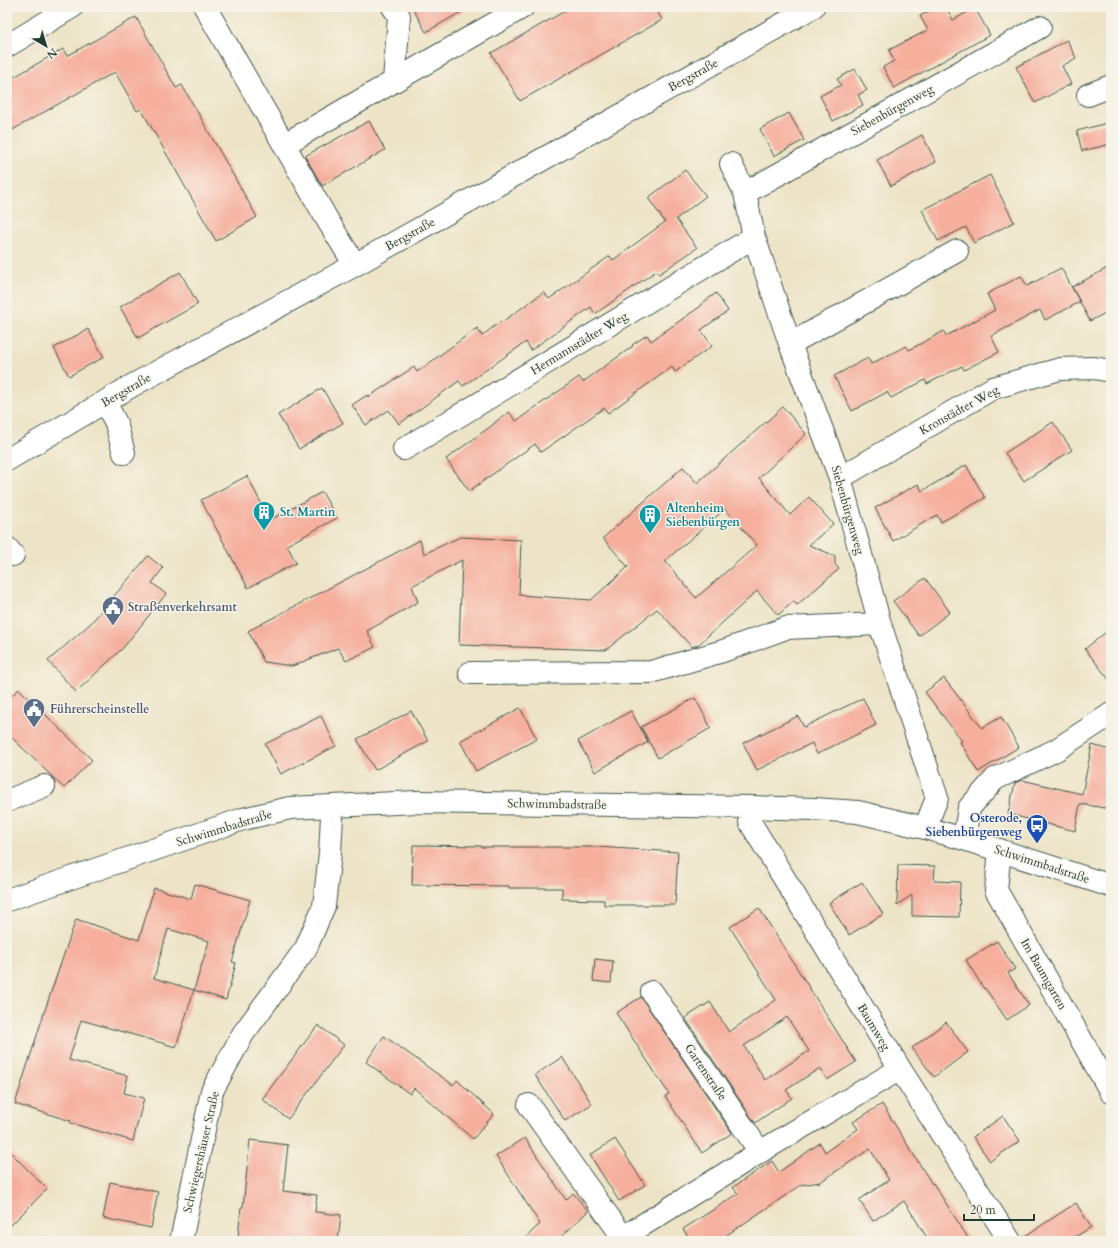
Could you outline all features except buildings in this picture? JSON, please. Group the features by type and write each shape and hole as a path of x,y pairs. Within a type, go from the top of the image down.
{"street":[{"path":"7,46 72,7"},
{"path":"394,7 399,16 394,81"},
{"path":"285,144 523,7"},
{"name":"Bergstraße","path":"7,460 133,385 355,265 813,7"},
{"path":"210,9 328,221 355,265"},
{"name":"Siebenbürgenweg","path":"745,193 1040,27"},
{"path":"1088,94 1111,86"},
{"name":"Siebenbürgenweg","path":"731,164 745,193 754,237 790,344 840,478 880,624 937,798 925,828"},
{"name":"Hermannstädter Weg","path":"404,449 754,237"},
{"path":"790,344 957,251"},
{"name":"Kronstädter Weg","path":"840,478 993,388 1060,369 1094,368 1111,371"},
{"path":"105,402 116,423 124,453"},
{"path":"470,673 651,672 723,651 786,628 880,624"},
{"path":"964,839 969,808 995,779 1056,750 1111,714"},
{"path":"7,801 44,786"},
{"name":"Schwimmbadstraße","path":"7,900 242,819 290,808 417,802 750,807 858,812 964,839 1111,886"},
{"name":"Schwiegershäuser Straße","path":"181,1241 212,1091 243,1034 306,948 324,906 330,853 332,816 330,806"},
{"name":"Baumweg","path":"750,807 750,822 900,1069 1010,1241"},
{"name":"Im Baumgarten","path":"1000,850 996,890 1111,1092"},
{"name":"Gartenstraße","path":"652,992 760,1152"},
{"path":"529,1105 620,1239 760,1152 900,1069"}],"place":[{"name":"St. Martin","path":"264,532"},
{"name":"Altenheim Siebenbürgen","path":"650,534"},
{"name":"Straßenverkehrsamt","path":"113,626"},
{"name":"Führerscheinstelle","path":"34,728"},
{"name":"Osterode, Siebenbürgenweg","path":"1037,844"}]}
